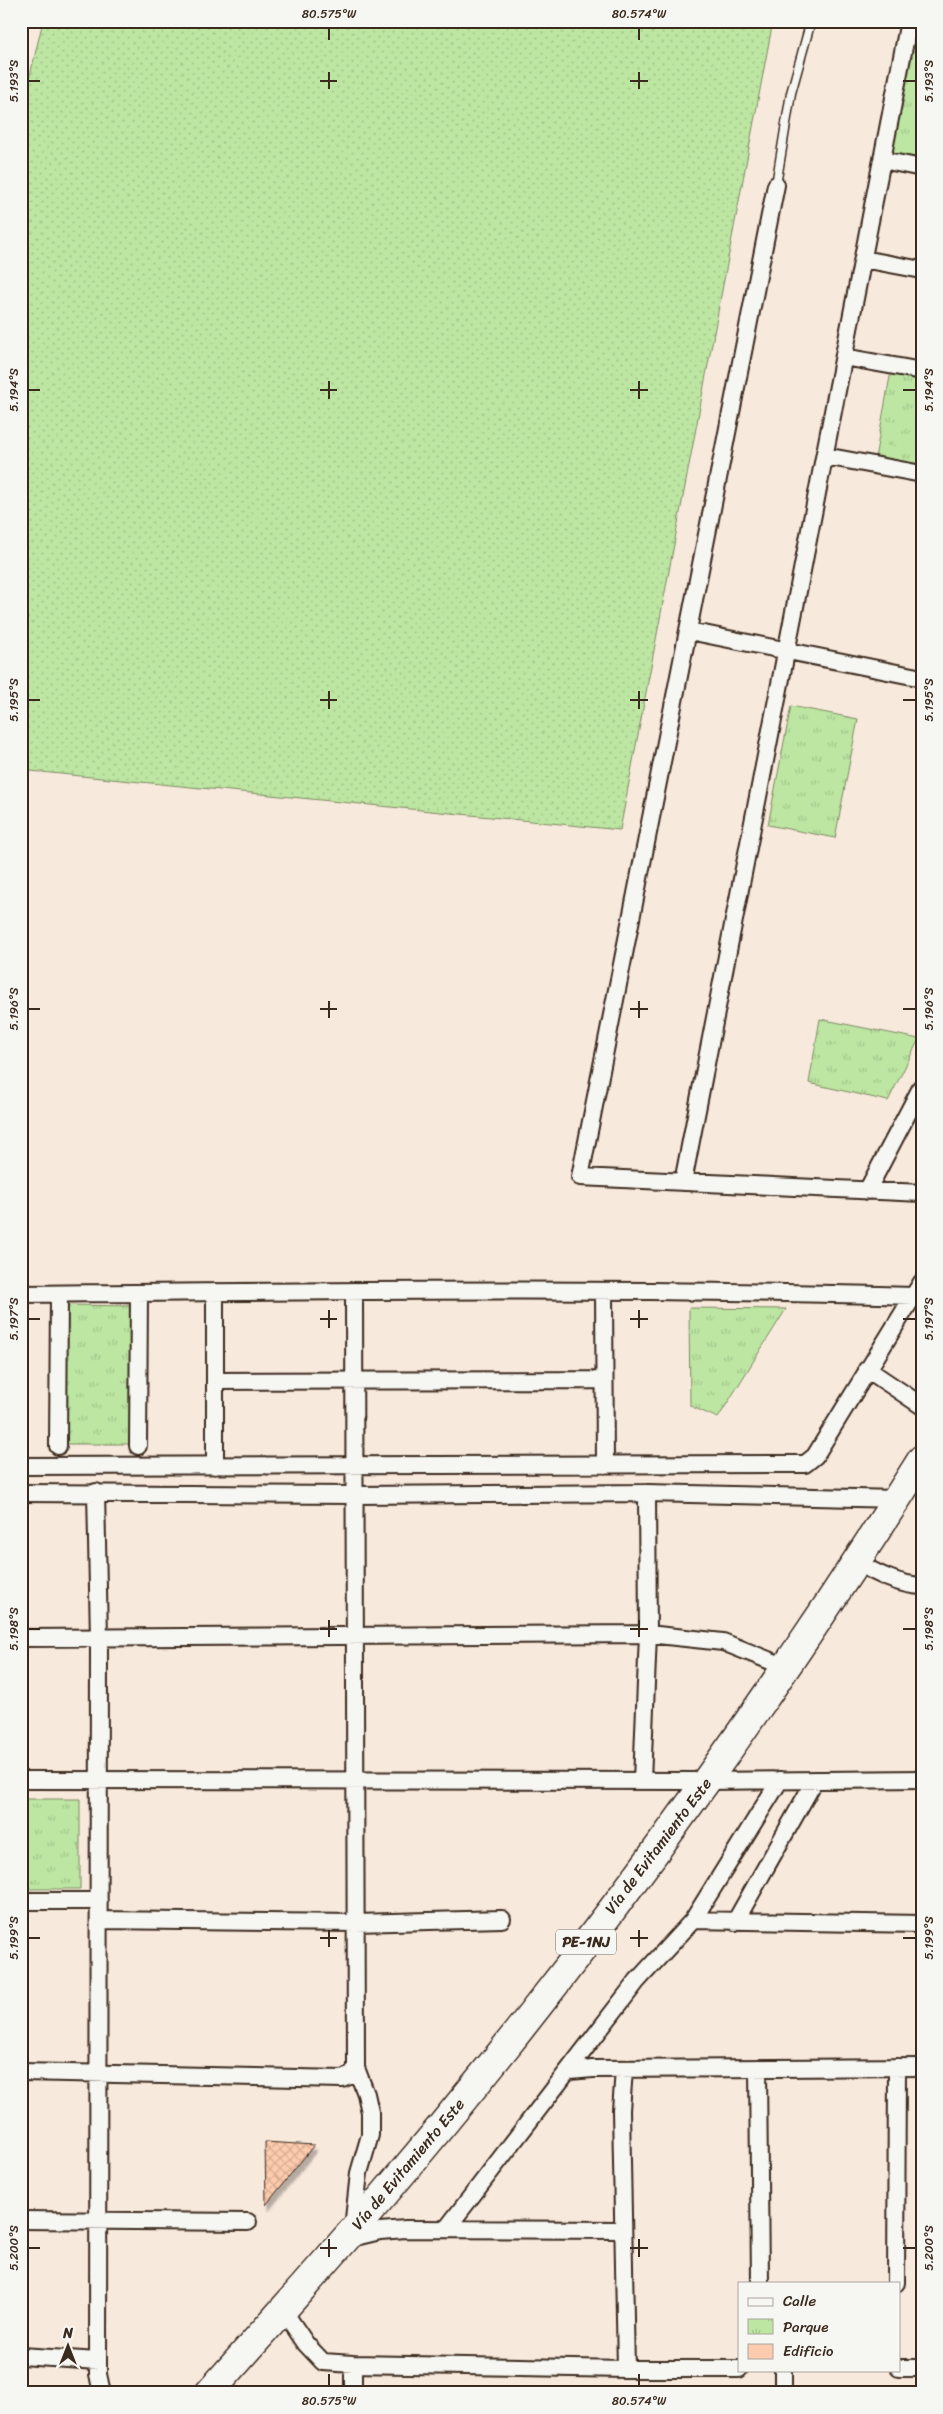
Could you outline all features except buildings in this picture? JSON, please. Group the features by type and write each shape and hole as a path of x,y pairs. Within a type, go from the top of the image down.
{"highway":[{"name":"Vía de Evitamiento Este","path":"210,2393 451,2114 524,2021 706,1781 786,1667 856,1562 908,1491 922,1459"}],"street":[{"path":"683,1182 744,862 788,651 909,21"},
{"path":"882,160 922,168"},
{"path":"776,185 580,1177 922,1193"},
{"path":"863,259 922,270"},
{"path":"844,357 922,371"},
{"path":"825,456 922,474"},
{"path":"689,631 922,678"},
{"path":"866,1190 922,1086"},
{"path":"21,1294 918,1289"},
{"path":"21,1466 805,1464 815,1456 918,1289"},
{"path":"354,1291 356,2068 366,2094 370,2112 370,2135 359,2173 348,2235 380,2231 446,2228 624,2230"},
{"path":"604,1291 604,1465"},
{"path":"215,1292 215,1466"},
{"path":"138,1446 140,1293"},
{"path":"58,1446 59,1294"},
{"path":"867,1369 922,1406"},
{"path":"215,1381 604,1380"},
{"path":"21,1493 355,1495 908,1491"},
{"path":"96,1492 100,1637 98,2361 102,2393"},
{"path":"642,1781 648,1634 647,1493"},
{"path":"856,1562 880,1574 912,1585 922,1586"},
{"path":"21,1638 648,1634 723,1642 786,1667"},
{"path":"21,1780 706,1781 922,1779"},
{"path":"446,2228 569,2072 637,1981 693,1920 780,1780"},
{"path":"735,1922 815,1780"},
{"path":"21,1901 99,1901"},
{"path":"99,1920 356,1923 502,1918"},
{"path":"693,1920 922,1924"},
{"path":"896,2282 897,2067"},
{"path":"569,2072 922,2067"},
{"path":"21,2072 342,2079 352,2075 356,2068"},
{"path":"758,2068 760,2282"},
{"path":"624,2070 621,2110 626,2369"},
{"path":"21,2220 248,2222"},
{"path":"283,2310 306,2344 323,2362 626,2369 738,2369"},
{"path":"21,2356 98,2361"},
{"path":"353,2364 353,2393"},
{"path":"900,2368 922,2368"},
{"path":"783,2372 783,2393"}],"lane":[{"path":"776,185 791,93 811,21"}],"green space":[{"path":"43,21 773,21 620,830 21,770 21,113"},
{"path":"917,21 922,21 922,161 895,156 893,148"},
{"path":"891,371 922,376 922,467 875,458"},
{"path":"791,706 858,719 835,838 768,825"},
{"path":"820,1019 919,1039 888,1101 809,1083"},
{"path":"65,1305 134,1306 133,1444 64,1444"},
{"path":"689,1308 786,1309 718,1418 690,1406"},
{"path":"21,1799 80,1799 80,1889 21,1889"}]}
